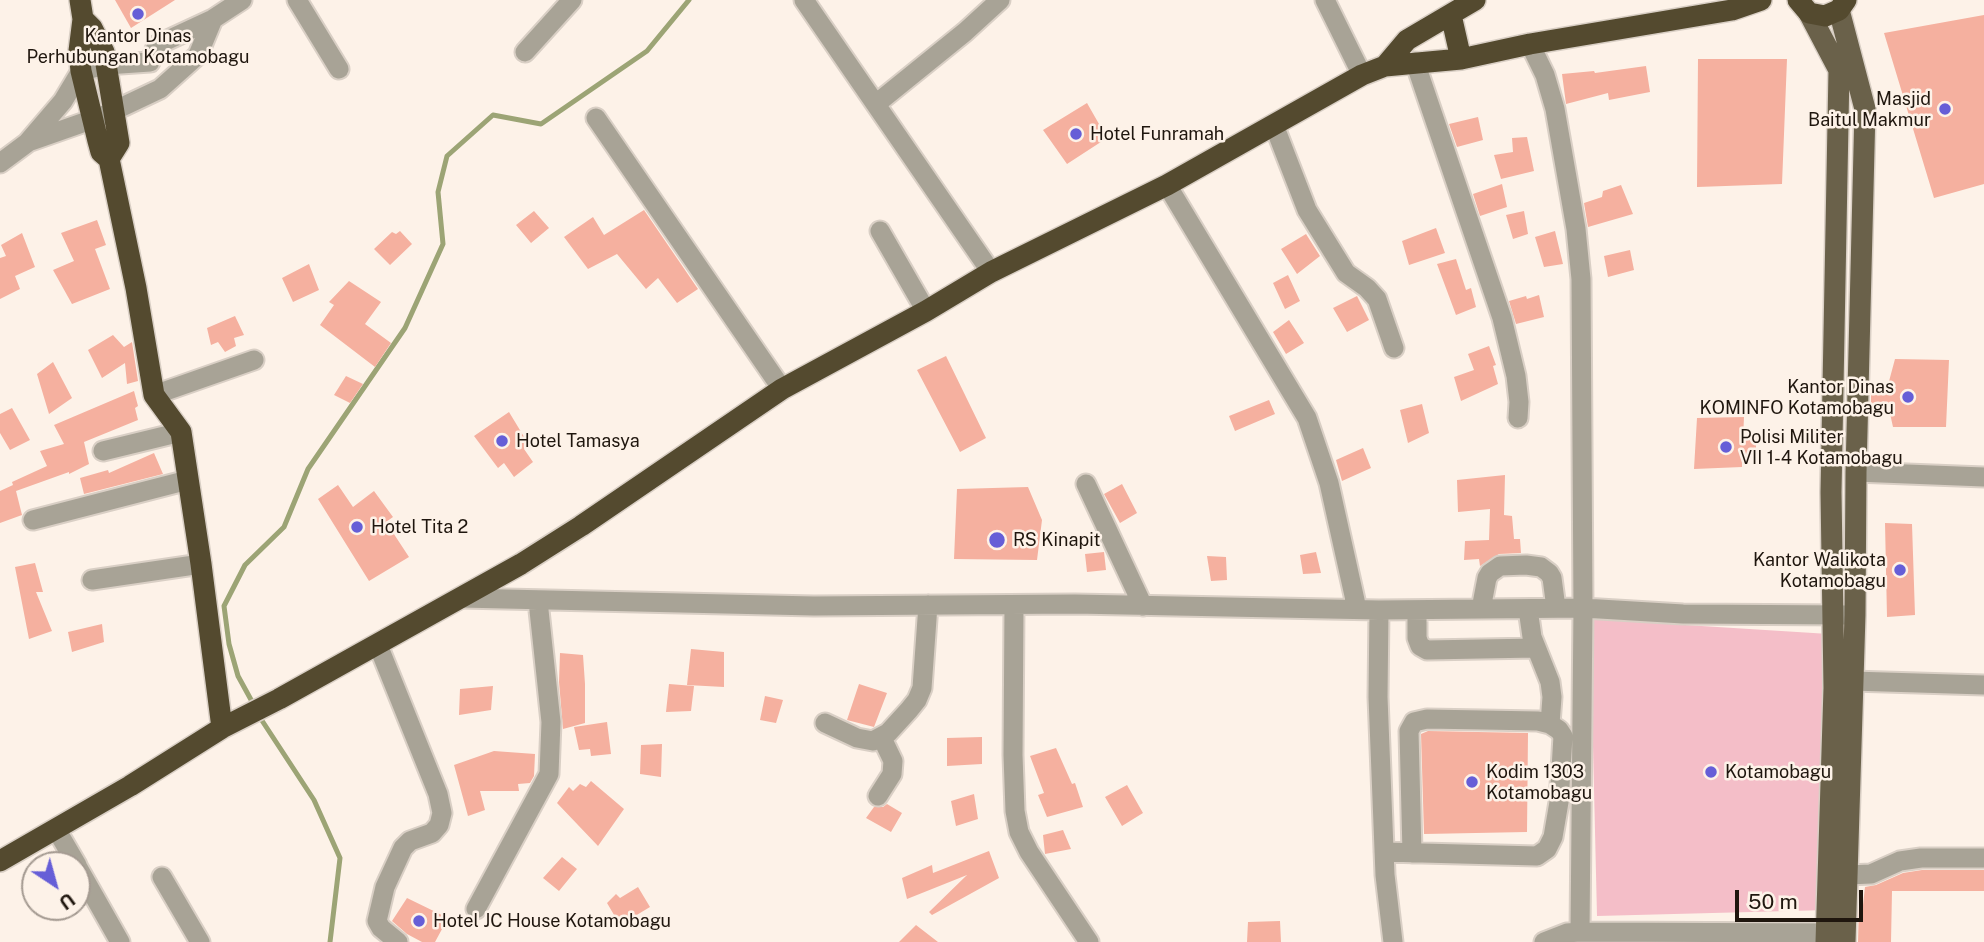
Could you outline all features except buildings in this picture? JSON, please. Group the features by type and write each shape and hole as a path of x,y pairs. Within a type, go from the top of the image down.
{"highway":[{"path":"1385,65 1406,40 1475,0"},
{"path":"0,861 230,725 461,598 581,526 782,389 926,312 991,272 1167,185 1363,75 1385,65 1461,59 1530,44 1732,10 1761,0"},
{"path":"1804,7 1825,16 1842,5"},
{"path":"81,9 104,52 119,143 109,159"},
{"path":"81,9 81,71 101,152 109,159 136,289 154,395 181,432 207,619 230,725"},
{"path":"1451,15 1461,59"}],"main road":[{"path":"1835,937 1848,875 1866,109 1842,5"},
{"path":"1804,7 1839,71 1831,492 1835,937"}],"street":[{"path":"0,163 27,143 62,101 81,71 106,65 150,62 157,45 213,19 242,0"},
{"path":"297,0 340,69"},
{"path":"525,52 572,0"},
{"path":"804,0 991,272"},
{"path":"876,104 965,33 1000,0"},
{"path":"1325,0 1363,75"},
{"path":"27,143 115,111 160,89 198,55 213,19"},
{"path":"1530,44 1545,75 1555,109 1576,229 1581,279 1581,936"},
{"path":"1415,62 1502,318 1516,376 1519,402 1517,418"},
{"path":"597,118 782,389"},
{"path":"1273,125 1307,210 1346,274 1367,288 1377,299 1394,348"},
{"path":"1167,185 1307,418 1329,483 1357,609"},
{"path":"880,231 926,312"},
{"path":"154,395 254,360"},
{"path":"103,452 181,432"},
{"path":"1856,472 1984,477"},
{"path":"33,520 188,480"},
{"path":"1086,484 1143,606"},
{"path":"92,580 201,564"},
{"path":"1482,609 1490,573 1500,566 1526,565 1541,567 1549,573 1556,608"},
{"path":"461,598 814,606 1143,606 1378,610 1583,608 1683,614 1856,615"},
{"path":"476,909 549,774 551,722 538,601"},
{"path":"825,723 857,738 873,741 882,738 917,700 922,688 928,605"},
{"path":"1014,606 1013,755 1019,832 1029,852 1089,942"},
{"path":"1528,608 1536,648 1550,682 1552,697 1549,724"},
{"path":"1378,610 1378,697 1384,852 1393,942"},
{"path":"1417,610 1417,638 1420,646 1427,650 1536,648"},
{"path":"378,645 438,794 442,813 439,825 432,833 410,841 403,848 385,887 377,921 381,928 398,942"},
{"path":"1852,681 1984,685"},
{"path":"1384,852 1412,853 1537,856 1547,849 1553,837 1559,802 1563,736 1559,730 1538,722 1427,719 1415,722 1409,731 1412,853"},
{"path":"878,796 892,774 893,761 882,738"},
{"path":"56,829 69,851"},
{"path":"1848,875 1871,874 1900,861 1921,858 1984,859"},
{"path":"162,877 200,942"},
{"path":"91,890 120,942"},
{"path":"1544,942 1581,936 1835,937"}],"shaded area":[{"name":"Kotamobagu","path":"1590,619 1829,634 1828,910 1597,916"}],"waterway":[{"path":"255,707 238,676 229,644 224,606 245,565 284,527 308,469 405,328 443,244 438,192 447,156 493,115 541,124 647,51 689,0"},
{"path":"259,716 314,800 340,858 330,942"}],"place":[{"name":"Kantor Dinas Perhubungan Kotamobagu","path":"138,14"},
{"name":"Masjid Baitul Makmur","path":"1945,109"},
{"name":"Hotel Funramah","path":"1076,134"},
{"name":"Kantor Dinas KOMINFO Kotamobagu","path":"1908,397"},
{"name":"Hotel Tamasya","path":"502,441"},
{"name":"Polisi Militer VII 1-4 Kotamobagu","path":"1726,447"},
{"name":"Hotel Tita 2","path":"357,527"},
{"name":"RS Kinapit","path":"997,540"},
{"name":"Kantor Walikota Kotamobagu","path":"1900,570"},
{"name":"Kotamobagu","path":"1711,772"},
{"name":"Kodim 1303 Kotamobagu","path":"1472,782"},
{"name":"Hotel JC House Kotamobagu","path":"419,921"}]}
